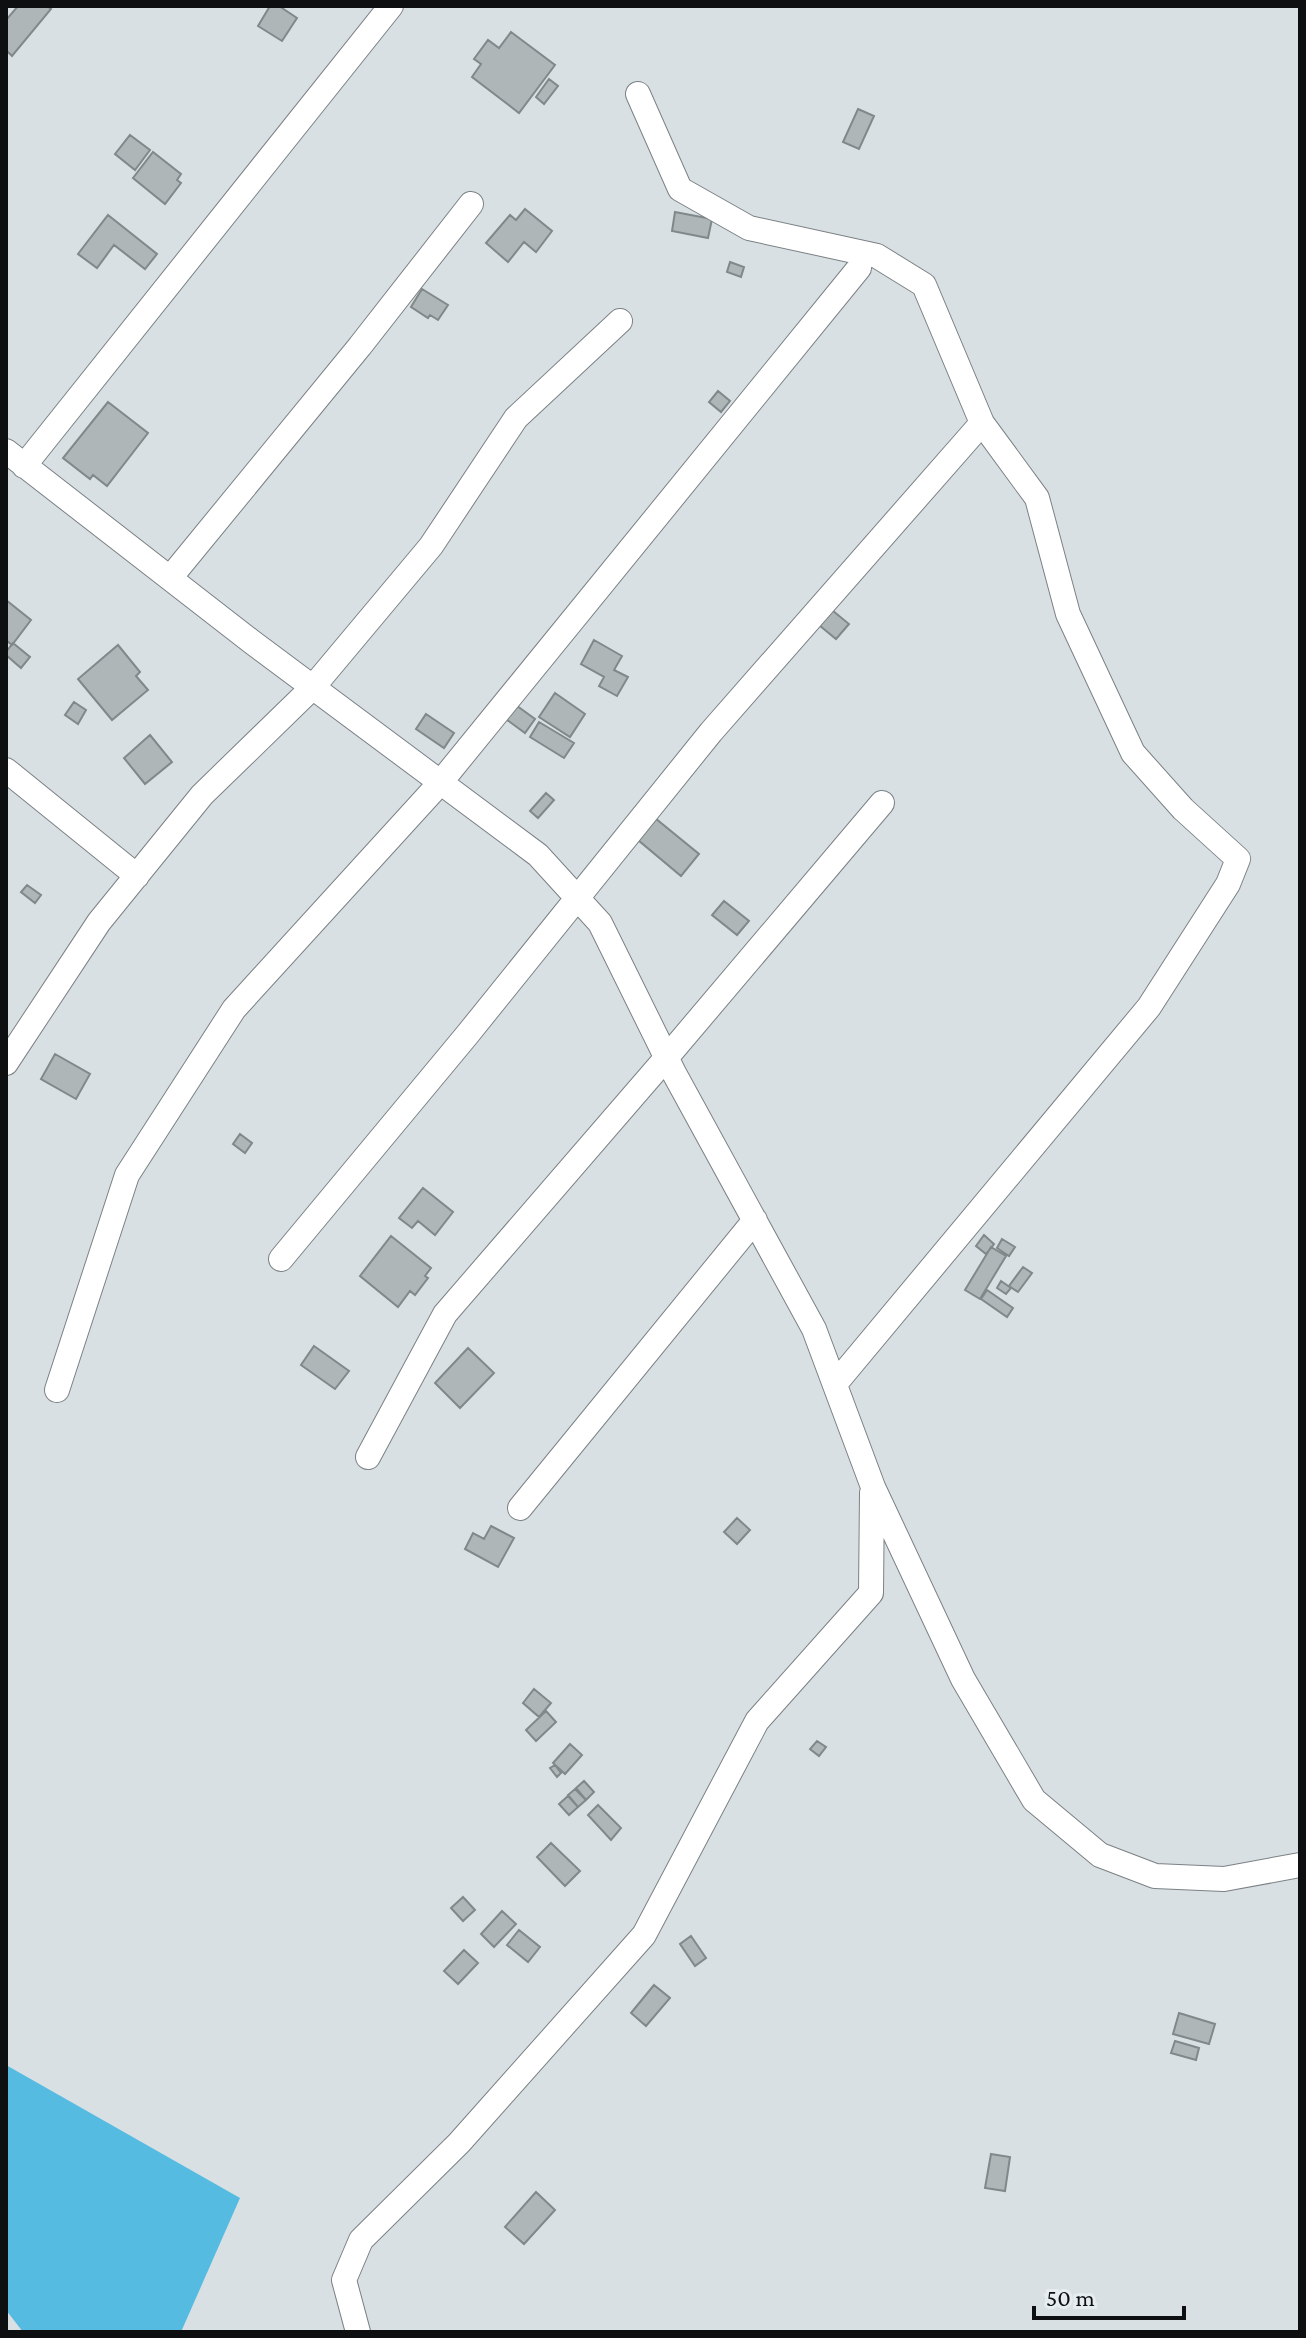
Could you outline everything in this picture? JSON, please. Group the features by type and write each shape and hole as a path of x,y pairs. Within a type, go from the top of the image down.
{"street":[{"path":"391,6 15,458 538,855 600,923 667,1057 814,1329 873,1487 963,1679 1034,1800 1100,1855 1155,1876 1224,1879 1300,1865"},
{"path":"638,94 680,189 749,228 877,256 924,285 982,423 1037,498 1068,614 1133,753 1183,809 1238,859 1228,884 1149,1007 835,1384"},
{"path":"170,578 360,346 471,204"},
{"path":"57,1390 127,1175 234,1009 440,783 859,268"},
{"path":"6,1063 99,922 202,795 313,687 431,546 516,418 620,321"},
{"path":"281,1259 467,1035 711,732 982,423"},
{"path":"6,770 137,876"},
{"path":"368,1457 445,1314 882,803"},
{"path":"520,1508 755,1220"},
{"path":"358,2332 344,2280 361,2240 459,2143 644,1935 757,1721 871,1593 873,1487"}],"shaded area":[{"path":"6,2065 240,2198 181,2332 23,2332 6,2310"}],"building":[{"path":"18,6 47,6 51,9 12,56 6,50 6,20"},
{"path":"270,6 279,6 297,18 282,41 258,26"},
{"path":"511,32 555,65 519,113 472,77 481,64 474,59 488,40 499,48"},
{"path":"549,79 558,86 544,104 536,97"},
{"path":"858,109 874,116 859,149 843,142"},
{"path":"130,135 150,150 135,170 115,154"},
{"path":"153,152 181,174 177,180 181,183 165,204 133,178"},
{"path":"525,209 552,231 536,252 524,242 508,262 486,243 510,215 516,220"},
{"path":"675,212 712,219 708,238 672,231"},
{"path":"108,215 157,254 145,269 114,245 97,268 78,254"},
{"path":"730,262 744,267 741,277 727,272"},
{"path":"422,289 448,305 438,320 430,315 428,318 411,307"},
{"path":"718,391 730,401 721,412 709,402"},
{"path":"108,402 148,433 107,486 93,475 90,479 63,458"},
{"path":"6,600 31,620 12,645 6,640"},
{"path":"827,606 849,624 836,639 814,621"},
{"path":"594,640 622,656 614,670 628,677 617,696 599,686 604,677 581,664"},
{"path":"13,643 30,657 21,668 6,655"},
{"path":"118,645 140,672 136,676 148,690 112,720 78,679"},
{"path":"555,693 585,714 570,737 539,717"},
{"path":"74,702 86,710 78,724 65,715"},
{"path":"513,703 535,719 525,733 503,717"},
{"path":"426,714 454,733 444,748 416,729"},
{"path":"539,722 574,743 564,758 530,737"},
{"path":"150,735 172,762 145,784 124,758"},
{"path":"546,793 554,800 538,818 530,811"},
{"path":"655,818 699,854 681,876 638,840"},
{"path":"27,885 41,895 35,903 21,892"},
{"path":"724,901 749,921 737,935 712,915"},
{"path":"55,1054 90,1074 76,1099 41,1079"},
{"path":"240,1134 252,1143 245,1153 233,1144"},
{"path":"423,1188 453,1212 435,1235 418,1221 412,1228 399,1218"},
{"path":"984,1235 994,1244 986,1254 976,1246"},
{"path":"391,1236 431,1268 425,1276 428,1278 415,1295 410,1291 398,1307 360,1276"},
{"path":"1002,1239 1015,1247 1009,1256 997,1248"},
{"path":"991,1247 1006,1256 980,1299 965,1290"},
{"path":"1023,1267 1032,1273 1018,1292 1009,1286"},
{"path":"1001,1281 1011,1288 1006,1294 997,1288"},
{"path":"987,1290 1013,1308 1007,1317 981,1299"},
{"path":"314,1346 349,1371 335,1389 301,1365"},
{"path":"468,1348 494,1373 460,1408 435,1383"},
{"path":"737,1518 750,1530 737,1544 724,1532"},
{"path":"491,1526 514,1538 498,1567 465,1549 473,1533 484,1539"},
{"path":"534,1689 551,1703 539,1717 523,1703"},
{"path":"546,1711 556,1722 536,1741 526,1730"},
{"path":"817,1741 826,1747 819,1756 810,1749"},
{"path":"570,1744 582,1755 565,1774 553,1763"},
{"path":"555,1765 561,1773 557,1777 550,1768"},
{"path":"584,1781 594,1792 586,1800 576,1788"},
{"path":"575,1789 586,1800 578,1807 568,1795"},
{"path":"568,1796 578,1807 569,1815 559,1804"},
{"path":"598,1805 621,1828 611,1840 588,1815"},
{"path":"551,1843 580,1871 565,1886 537,1857"},
{"path":"463,1897 475,1910 463,1921 451,1908"},
{"path":"502,1911 516,1924 494,1947 481,1934"},
{"path":"519,1930 540,1947 528,1962 507,1945"},
{"path":"691,1936 706,1958 695,1966 680,1944"},
{"path":"464,1950 478,1963 458,1984 444,1971"},
{"path":"654,1985 670,1998 646,2026 631,2013"},
{"path":"1179,2013 1215,2024 1209,2044 1173,2034"},
{"path":"1175,2041 1199,2048 1196,2060 1171,2053"},
{"path":"991,2154 1010,2157 1005,2191 985,2188"},
{"path":"536,2192 555,2210 524,2244 505,2227"}]}
